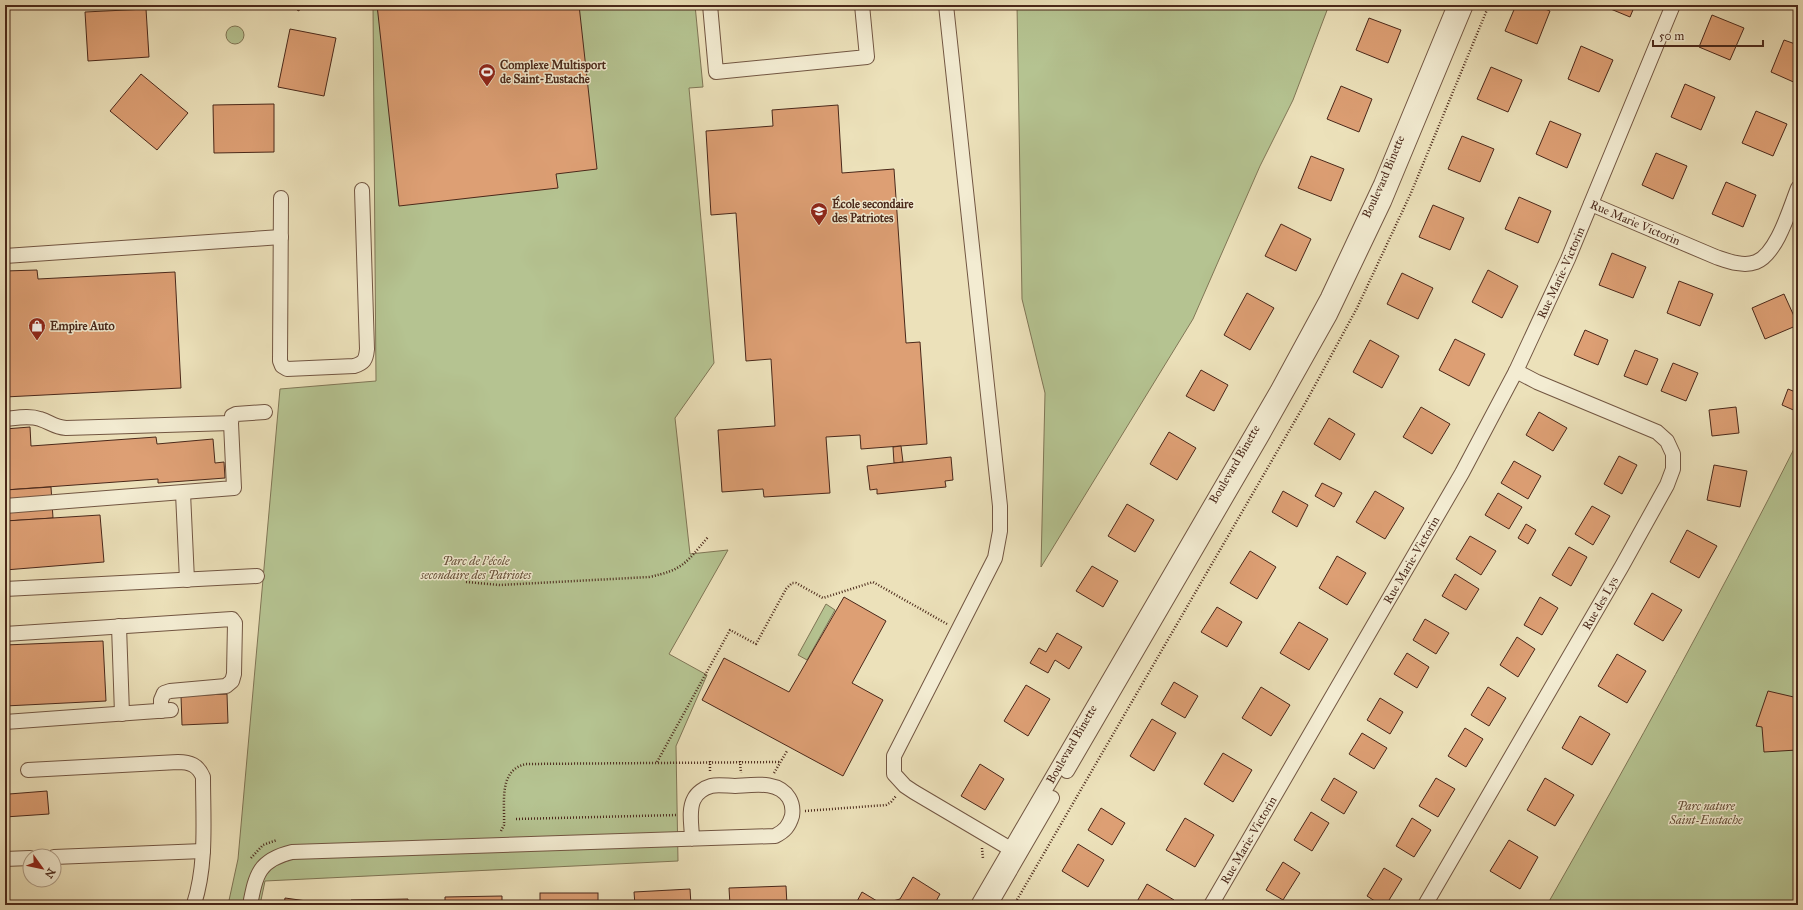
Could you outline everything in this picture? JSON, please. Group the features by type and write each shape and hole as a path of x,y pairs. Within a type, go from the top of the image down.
{"street":[{"path":"710,5 716,72 867,57 862,5"},
{"path":"946,5 1000,506 1000,531 995,558 894,756 894,774 905,786 1015,851"},
{"name":"Boulevard Binette","path":"990,905 1015,851 1273,397 1328,297 1381,184 1455,5"},
{"name":"Boulevard Binette","path":"978,905 1015,851 1327,321 1362,252 1384,202 1466,5"},
{"name":"Rue Marie Victorin","path":"1673,5 1591,204 1728,261 1750,263 1762,259 1770,250 1781,231 1798,188"},
{"path":"281,198 280,361 282,366 287,369 354,366 363,364 366,359 367,349 362,190"},
{"name":"Rue Marie-Victorin","path":"1211,905 1462,473 1516,371 1550,302 1591,204"},
{"path":"5,256 281,237"},
{"name":"Rue des Lys","path":"1425,905 1662,496 1673,468 1674,459 1669,445 1657,432 1537,382 1516,371"},
{"path":"5,506 234,488 232,416 236,414 266,412"},
{"path":"5,419 31,417 39,419 52,426 66,428 231,423"},
{"path":"183,493 187,580"},
{"path":"5,589 257,576"},
{"path":"5,634 227,618 232,619 234,623 234,674 232,681 226,686 170,691 164,693 161,700 166,711 5,722"},
{"path":"119,626 122,714"},
{"path":"28,770 168,762 186,762 200,769 203,777 203,851 198,892 194,904"},
{"path":"250,905 254,881 259,870 278,855 292,852 775,836 784,831 789,824 792,812 791,802 786,793 778,788 768,785 711,786 701,791 694,798 691,806 692,838"},
{"path":"62,857 203,851"},
{"path":"5,859 22,858"}],"path":[{"path":"1014,905 1322,373 1357,308 1411,193 1488,5"},
{"path":"466,582 500,585 648,577 670,573 686,563 708,537"},
{"path":"657,762 730,630 756,644 786,589 792,583 796,583 823,598 873,582 959,630"},
{"path":"772,776 787,751"},
{"path":"710,761 710,777"},
{"path":"500,832 504,825 506,779 518,766 526,764 710,761 781,762"},
{"path":"792,812 886,805 891,802 905,786"},
{"path":"516,819 682,814"},
{"path":"250,860 253,855 264,845 282,840"},
{"path":"983,843 984,859"}],"green space":[{"name":"Parc de l'école secondaire des Patriotes","path":"373,5 695,5 703,87 689,88 714,363 675,418 690,554 728,550 669,654 707,675 676,746 678,861 265,881 260,905 228,905 238,859 280,389 376,381"},
{"path":"1017,5 1329,5 1293,100 1260,166 1193,319 1041,567 1045,393 1022,299"},
{"path":"231,26 239,26 244,31 242,42 239,44 231,44 226,39 226,31"},
{"name":"Parc nature Saint-Eustache","path":"1798,441 1798,905 1547,905 1676,674"},
{"path":"826,604 835,610 807,660 798,655"}],"building":[{"path":"295,5 308,5 298,11"},
{"name":"Complexe Multisport de Saint-Eustache","path":"377,5 579,5 597,169 556,174 558,188 399,206"},
{"path":"1516,5 1535,5 1550,11 1537,44 1505,31"},
{"path":"1601,5 1635,5 1630,17"},
{"path":"146,9 149,57 88,61 85,12"},
{"path":"1712,15 1744,28 1730,60 1699,47"},
{"path":"1369,18 1401,30 1388,63 1356,50"},
{"path":"290,29 336,38 324,96 278,87"},
{"path":"1784,40 1798,45 1798,84 1771,72"},
{"path":"1581,46 1613,60 1599,92 1568,79"},
{"path":"1491,67 1522,80 1508,112 1477,99"},
{"path":"141,74 188,113 157,150 110,111"},
{"path":"1685,84 1715,97 1701,130 1671,117"},
{"path":"1341,86 1372,99 1359,132 1327,119"},
{"path":"274,104 274,152 214,153 213,105"},
{"path":"838,105 842,173 894,169 906,343 920,342 927,444 861,449 860,435 826,437 830,493 764,497 763,489 722,492 718,430 775,426 771,359 746,361 736,213 711,215 706,131 773,126 772,110"},
{"path":"1756,111 1787,124 1773,156 1742,143"},
{"path":"1550,121 1581,134 1567,168 1536,154"},
{"path":"1462,136 1494,149 1480,182 1448,169"},
{"path":"1656,153 1687,166 1673,199 1642,185"},
{"path":"1311,156 1344,169 1331,201 1298,188"},
{"path":"1726,182 1756,195 1743,227 1712,214"},
{"path":"1519,197 1551,211 1538,243 1505,229"},
{"path":"1433,205 1464,218 1450,250 1419,237"},
{"path":"1281,224 1311,239 1296,271 1265,256"},
{"path":"1612,253 1646,267 1633,298 1599,285"},
{"path":"37,270 38,279 175,272 181,388 5,397 5,271"},
{"path":"1488,270 1518,286 1502,318 1472,302"},
{"path":"1402,273 1433,288 1418,319 1387,304"},
{"path":"1679,281 1713,294 1700,326 1667,313"},
{"path":"1247,293 1274,308 1250,350 1224,335"},
{"path":"1784,294 1798,325 1765,339 1752,308"},
{"path":"1585,330 1608,340 1598,365 1574,355"},
{"path":"1455,339 1485,354 1469,386 1439,370"},
{"path":"1370,340 1399,356 1382,388 1353,372"},
{"path":"1635,350 1658,359 1647,385 1624,376"},
{"path":"1673,363 1698,373 1686,401 1661,391"},
{"path":"1201,370 1228,385 1214,411 1186,396"},
{"path":"1788,389 1798,393 1798,412 1782,405"},
{"path":"1421,407 1450,424 1432,454 1403,437"},
{"path":"1736,407 1739,433 1712,436 1709,410"},
{"path":"1539,412 1567,428 1553,451 1526,435"},
{"path":"1329,418 1355,434 1340,460 1314,444"},
{"path":"30,427 31,446 156,437 157,444 213,439 215,463 224,462 225,478 158,483 158,479 5,490 5,429"},
{"path":"1169,432 1196,448 1177,480 1150,464"},
{"path":"901,446 903,462 894,463 893,447"},
{"path":"1619,456 1637,465 1622,494 1604,484"},
{"path":"951,457 953,480 945,481 946,487 877,494 877,489 870,490 867,466"},
{"path":"1514,461 1541,476 1528,499 1501,483"},
{"path":"1714,465 1747,471 1740,507 1707,500"},
{"path":"1322,483 1342,493 1334,507 1315,496"},
{"path":"51,487 53,518 7,521 5,490"},
{"path":"1283,491 1308,505 1297,527 1272,512"},
{"path":"1375,491 1404,508 1385,539 1356,522"},
{"path":"1498,493 1522,507 1509,529 1485,515"},
{"path":"1127,504 1154,520 1135,552 1108,536"},
{"path":"1592,506 1610,516 1593,545 1575,534"},
{"path":"100,515 104,562 5,570 5,521"},
{"path":"1526,524 1536,530 1528,544 1518,538"},
{"path":"1687,530 1717,546 1699,578 1670,562"},
{"path":"1470,536 1496,551 1481,575 1456,559"},
{"path":"1569,547 1587,557 1571,586 1552,575"},
{"path":"1250,551 1276,567 1257,599 1230,583"},
{"path":"1337,556 1366,573 1347,605 1319,588"},
{"path":"1092,566 1118,581 1103,607 1076,591"},
{"path":"1455,574 1479,589 1466,610 1442,596"},
{"path":"1652,593 1682,610 1663,641 1634,624"},
{"path":"844,597 886,621 852,683 883,700 843,776 702,700 724,658 789,692"},
{"path":"1540,597 1558,608 1542,635 1524,625"},
{"path":"1217,607 1242,622 1227,647 1201,632"},
{"path":"1425,619 1449,633 1436,654 1413,640"},
{"path":"1299,622 1328,639 1309,670 1280,653"},
{"path":"1057,633 1082,647 1069,669 1055,660 1048,673 1030,663 1039,648 1046,652"},
{"path":"1517,637 1535,649 1518,677 1500,665"},
{"path":"103,641 106,701 5,706 5,645"},
{"path":"1407,653 1429,667 1417,688 1394,674"},
{"path":"1617,654 1646,671 1627,703 1598,686"},
{"path":"1174,682 1198,696 1185,718 1161,704"},
{"path":"1026,685 1050,699 1028,736 1004,721"},
{"path":"1261,687 1290,705 1271,736 1242,718"},
{"path":"1488,687 1506,698 1489,726 1471,715"},
{"path":"1768,691 1798,698 1797,750 1764,752 1762,727 1756,726"},
{"path":"227,694 228,723 182,725 181,696"},
{"path":"1380,698 1403,712 1390,734 1367,720"},
{"path":"1580,716 1610,734 1592,765 1562,748"},
{"path":"1152,719 1176,733 1154,771 1130,756"},
{"path":"1465,728 1483,739 1466,767 1448,756"},
{"path":"1362,733 1387,748 1374,769 1349,754"},
{"path":"1223,753 1252,770 1233,802 1204,784"},
{"path":"7,754 9,794 47,791 49,814 5,817 5,755"},
{"path":"980,764 1004,779 985,810 961,796"},
{"path":"1334,778 1357,792 1344,814 1321,800"},
{"path":"1436,778 1455,789 1438,817 1419,806"},
{"path":"1545,778 1574,795 1555,826 1527,810"},
{"path":"1101,808 1125,823 1112,845 1088,830"},
{"path":"1311,812 1329,823 1312,851 1294,840"},
{"path":"1185,818 1214,835 1195,867 1166,850"},
{"path":"1412,818 1431,830 1414,857 1396,846"},
{"path":"1509,840 1538,857 1520,889 1490,871"},
{"path":"1078,844 1104,860 1088,887 1062,871"},
{"path":"1283,862 1300,873 1283,900 1266,890"},
{"path":"1384,868 1402,879 1386,905 1381,905 1367,896"},
{"path":"913,877 940,894 934,905 855,905 862,892 882,904 900,899"},
{"path":"1147,884 1174,900 1171,905 1135,905"},
{"path":"786,886 787,905 730,905 729,888"},
{"path":"690,889 691,905 635,905 634,892"},
{"path":"540,893 598,893 598,905 540,905"},
{"path":"502,896 502,905 445,905 445,897"},
{"path":"285,898 314,902 314,905 284,905"},
{"path":"408,899 408,905 351,905 351,900"}],"place":[{"name":"Complexe Multisport de Saint-Eustache","path":"487,87"},
{"name":"École secondaire des Patriotes","path":"819,226"},
{"name":"Empire Auto","path":"37,341"}]}
